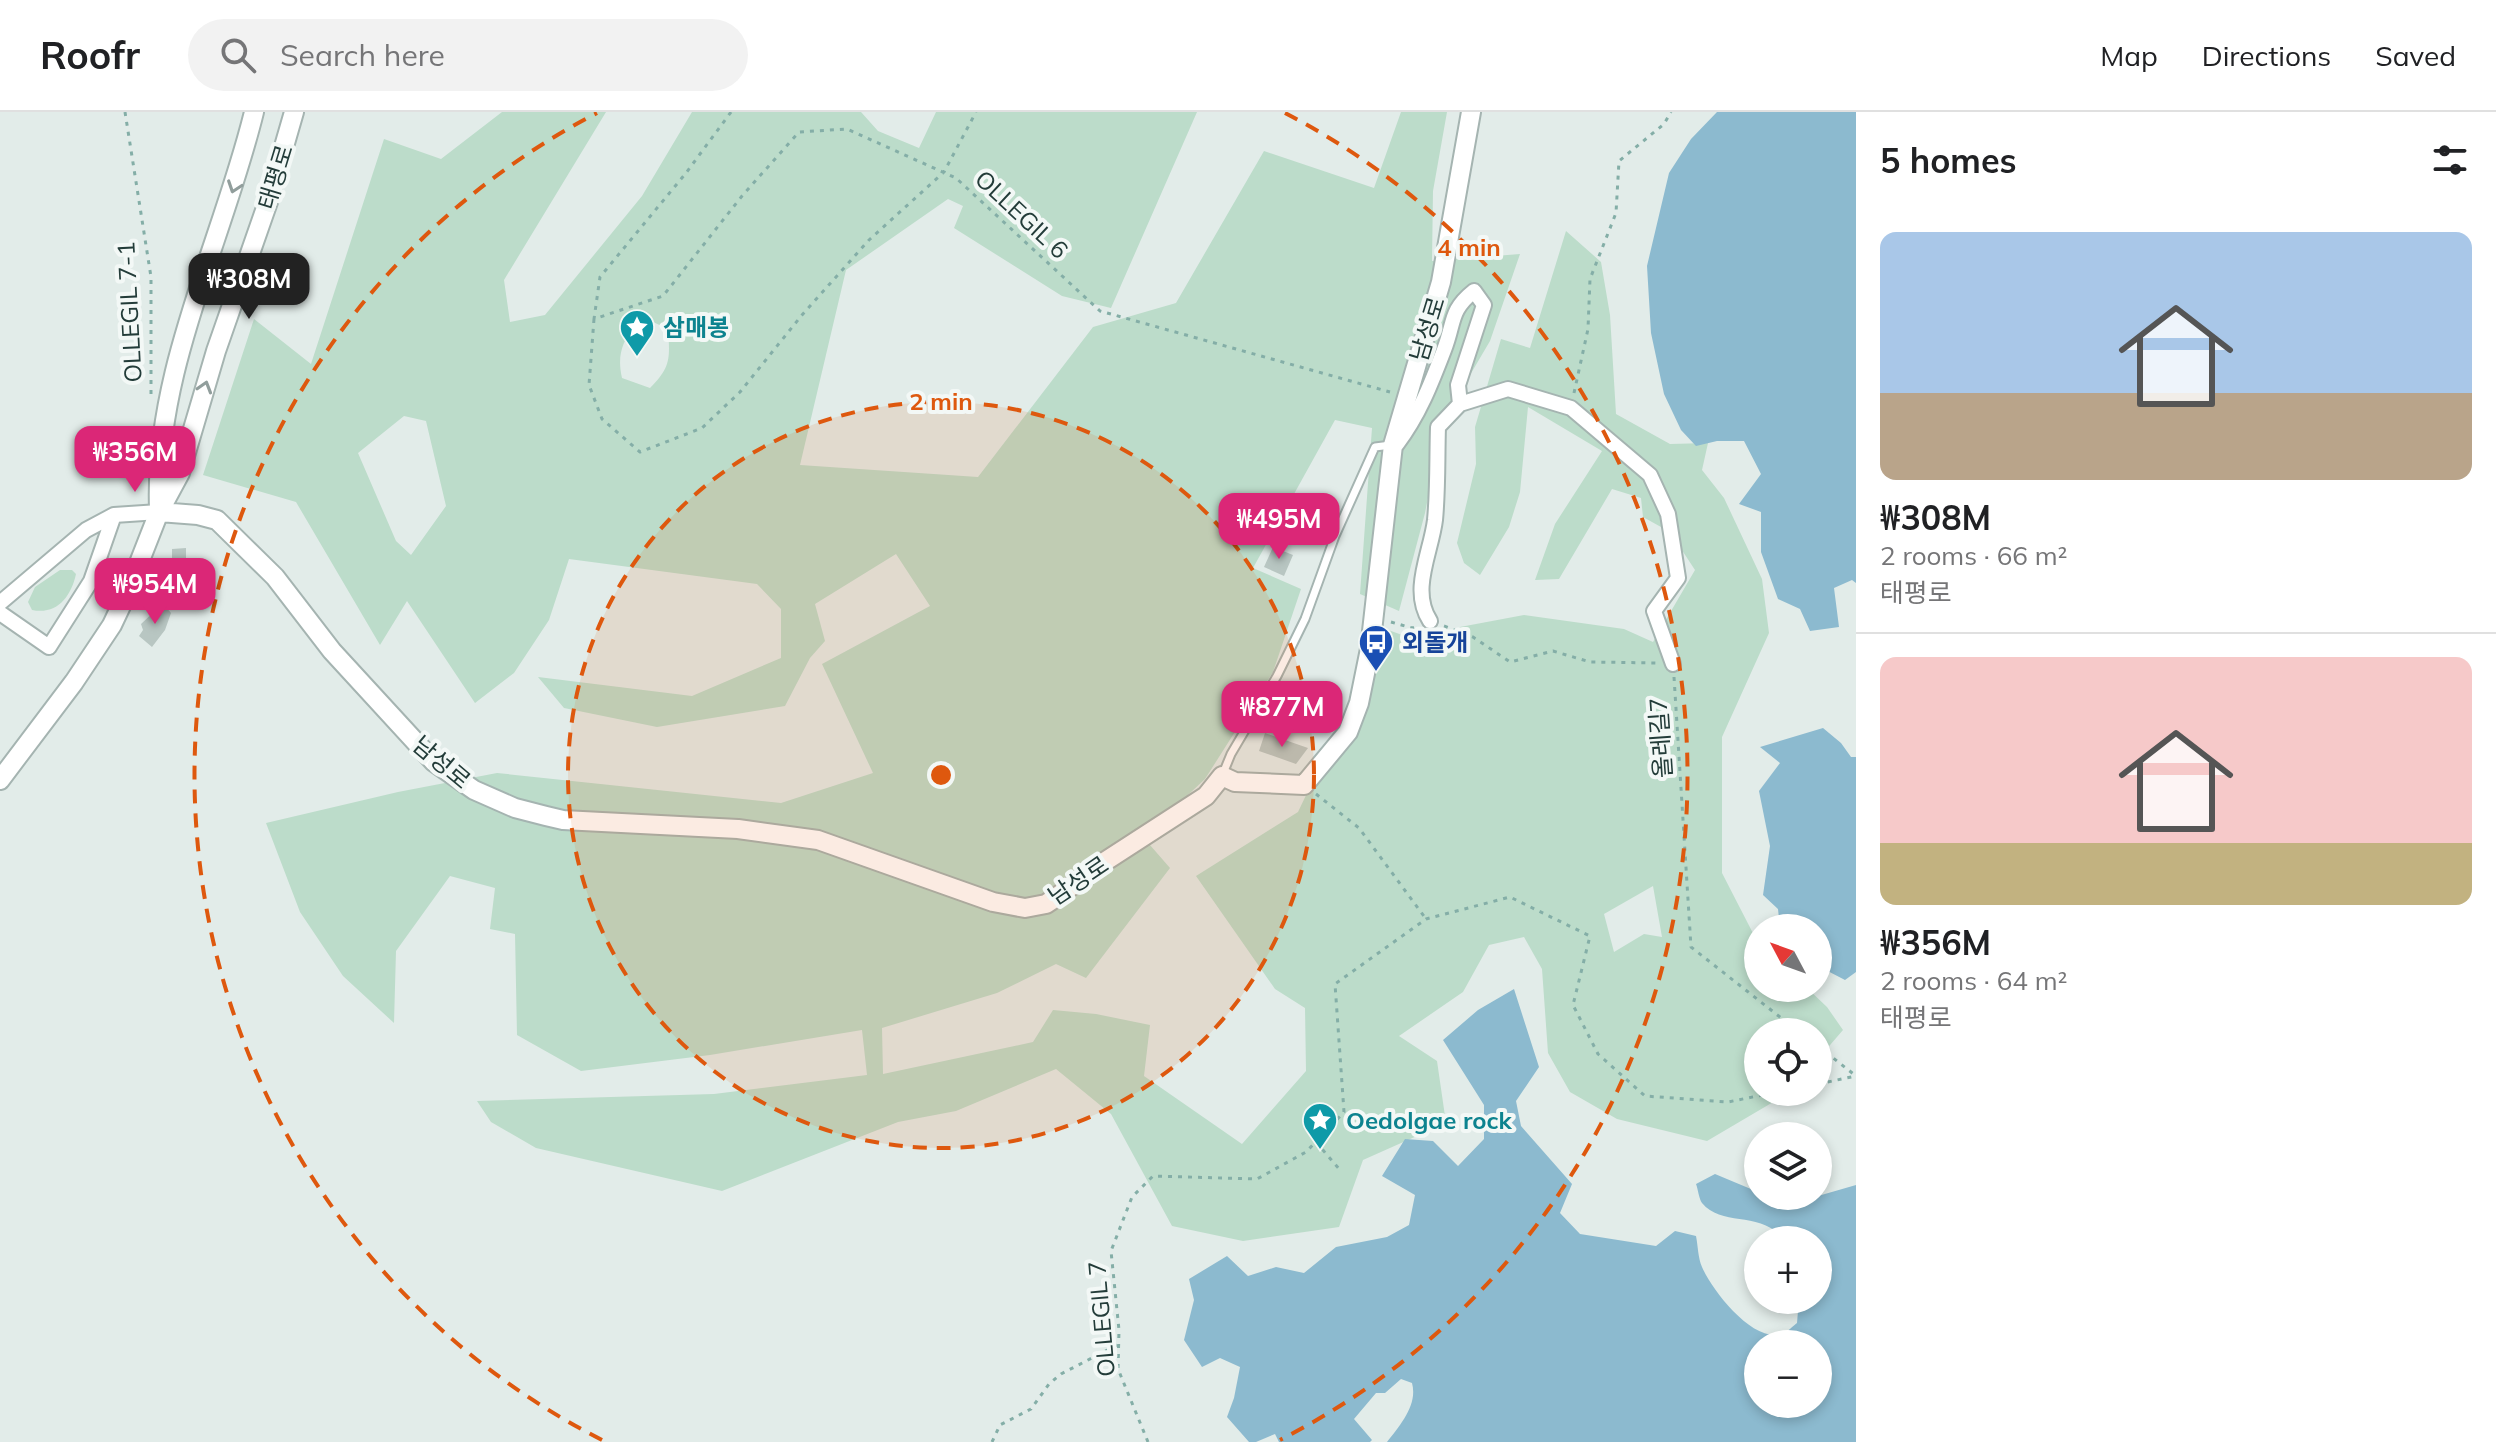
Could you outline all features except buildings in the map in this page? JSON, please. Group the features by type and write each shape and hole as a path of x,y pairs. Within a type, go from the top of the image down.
{"street":[{"name":"태평로","path":"159,512 157,473 168,401 189,318 241,166 254,112"},
{"name":"태평로","path":"0,780 74,682 112,625 159,512 180,473 216,351 268,202 294,112"},
{"name":"남성로","path":"1304,785 1348,732 1359,703 1373,620 1384,446 1406,397 1444,272 1471,112"},
{"path":"1384,446 1396,446 1416,418 1445,346 1457,305 1474,291 1484,305 1458,385 1460,404"},
{"path":"1430,621 1425,614 1420,587 1435,519 1438,427 1460,404 1508,389 1571,408 1650,475 1668,514 1678,578 1654,611 1673,664"},
{"path":"0,603 86,530 114,515 159,512"},
{"name":"남성로","path":"159,512 217,520 275,577 332,651 434,762 474,790 515,808 546,816 563,820 738,829 818,840 993,902 1025,908 1046,904 1058,896 1101,864 1206,796 1222,776"},
{"path":"0,613 49,647 91,581 114,515"},
{"path":"1222,776 1235,782 1304,785"}],"lane":[{"path":"1222,776 1305,619 1335,536 1384,446"}],"path":[{"name":"OLLEGIL 7-1","path":"125,112 151,277 151,399"},
{"path":"731,112 686,173 600,277 589,385 602,419 640,452 702,428 740,392 802,315 869,240 944,172 976,112"},
{"path":"1571,408 1588,329 1590,279 1616,213 1619,161 1664,124 1671,112"},
{"name":"OLLEGIL 6","path":"594,319 663,296 742,196 799,132 847,129 956,178 1100,311 1406,397"},
{"path":"1373,620 1382,619 1412,628 1430,621"},
{"name":"올레길7","path":"1430,621 1473,637 1510,662 1553,651 1590,662 1673,664 1691,947 1781,1018"},
{"path":"1304,785 1359,828 1426,919 1510,897 1590,936 1573,1005 1598,1054 1645,1096 1728,1102 1744,1099"},
{"name":"OLLEGIL 7","path":"1148,1442 1118,1369 1119,1344 1111,1251 1132,1197 1153,1176 1257,1179 1306,1152 1344,1112 1335,984 1426,919"},
{"path":"1832,1057 1856,1076"},
{"path":"1832,1081 1856,1076"},
{"path":"1316,1142 1340,1170"},
{"path":"992,1442 1000,1425 1031,1409 1049,1384 1061,1374 1119,1344"}],"green space":[{"path":"502,112 606,112 504,280 510,322 545,315 642,196 692,112 861,112 878,131 919,148 936,112 1197,112 1111,308 1062,296 954,228 963,206 948,199 846,270 800,465 978,477 1093,327 1176,303 1264,151 1374,188 1401,112 1447,112 1433,191 1432,261 1520,254 1490,341 1443,421 1425,513 1399,611 1360,594 1372,428 1335,420 1253,568 1301,589 1273,672 1205,779 1143,837 1170,868 1086,978 1056,964 997,993 882,1028 883,1074 1033,1042 1053,1010 1096,1014 1150,1025 1144,1076 1242,1144 1306,1071 1305,1008 1275,989 1196,876 1298,812 1318,770 1366,713 1380,627 1441,649 1460,627 1524,615 1624,629 1653,642 1695,570 1670,532 1643,517 1641,498 1612,489 1559,579 1535,580 1555,524 1602,451 1528,407 1520,492 1509,527 1480,575 1464,563 1457,543 1476,464 1475,427 1501,339 1530,348 1566,231 1601,262 1610,315 1616,414 1670,444 1708,443 1702,470 1724,498 1762,579 1769,633 1722,737 1722,873 1744,916 1744,1002 1822,1002 1843,1030 1832,1043 1832,1018 1744,1018 1744,1106 1766,1106 1707,1141 1617,1119 1570,1092 1548,1053 1542,969 1524,937 1489,945 1463,992 1399,1036 1437,1061 1446,1123 1363,1160 1339,1227 1243,1241 1172,1226 1111,1114 1056,1069 956,1111 898,1122 722,1191 536,1148 491,1122 477,1101 714,1094 867,1075 862,1030 710,1055 581,1071 517,1035 515,934 490,929 495,888 450,876 396,951 394,1023 343,976 300,912 266,823 497,773 781,803 873,773 822,664 930,606 896,554 815,604 825,641 810,658 785,706 657,727 564,708 538,677 692,696 781,658 781,609 757,584 569,559 549,620 514,673 475,703 407,601 380,645 296,502 203,475 254,319 311,364 384,139 441,159","holes":["651,321 668,329 668,362 650,388 622,378 620,356 634,325","404,416 426,421 446,506 411,555 396,541 358,453","1653,886 1662,937 1644,934 1614,952 1604,914"]},
{"path":"60,570 72,570 76,574 71,590 56,607 32,610 28,602 35,587"}],"water":[{"path":"1717,112 1856,112 1856,583 1852,580 1834,588 1839,627 1810,631 1800,609 1778,599 1761,552 1761,512 1739,504 1761,474 1744,441 1717,441 1696,446 1681,430 1664,394 1651,333 1647,266 1669,173 1691,139"},
{"path":"1823,728 1841,743 1851,757 1856,757 1856,972 1845,980 1832,973 1832,914 1779,914 1778,909 1763,895 1770,846 1759,791 1780,763 1760,747"},
{"path":"1514,989 1539,1067 1516,1101 1521,1126 1572,1184 1560,1213 1580,1234 1656,1246 1675,1231 1696,1236 1707,1277 1735,1313 1758,1330 1744,1330 1744,1418 1832,1418 1832,1330 1788,1330 1797,1323 1798,1314 1832,1314 1832,1226 1766,1226 1719,1214 1702,1203 1696,1184 1715,1174 1744,1186 1744,1210 1832,1210 1832,1192 1856,1185 1856,1442 1387,1442 1407,1414 1412,1399 1412,1383 1401,1379 1385,1393 1376,1393 1354,1419 1372,1440 1370,1442 1279,1442 1275,1434 1249,1442 1227,1417 1240,1367 1220,1358 1202,1367 1184,1340 1194,1300 1189,1279 1227,1256 1248,1276 1276,1267 1304,1273 1336,1247 1387,1237 1409,1225 1415,1195 1382,1176 1405,1139 1433,1141 1458,1166 1484,1139 1484,1105 1443,1040 1478,1010"}],"place":[{"name":"삼매봉","path":"637,358"},
{"name":"외돌개","path":"1376,673"},
{"name":"Oedolgae rock","path":"1320,1151"}]}
